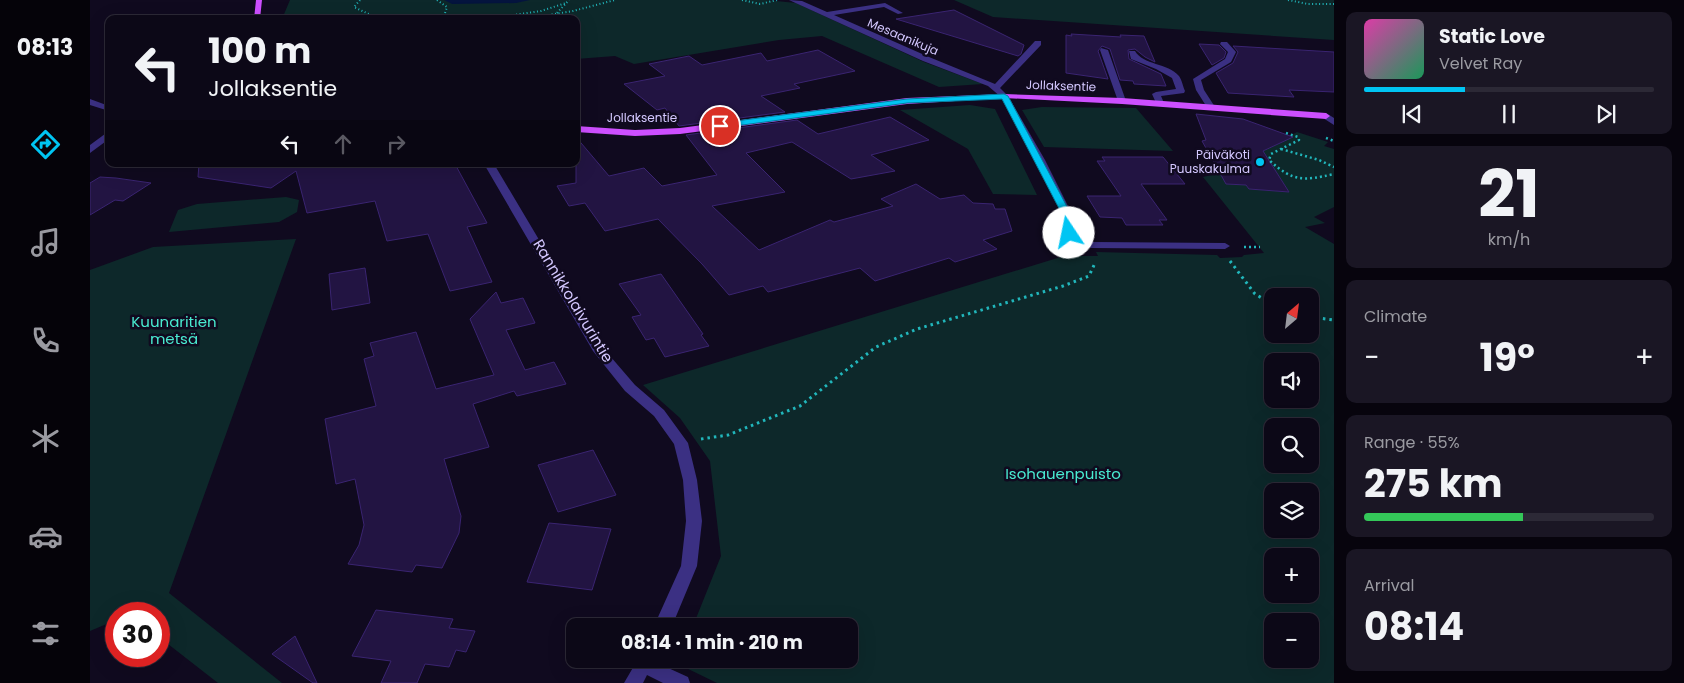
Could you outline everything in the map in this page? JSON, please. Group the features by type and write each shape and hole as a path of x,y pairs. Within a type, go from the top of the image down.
{"main road":[{"path":"257,15 259,0"},
{"name":"Jollaksentie","path":"580,129 635,133 680,131 907,101 1004,96 1122,101 1330,116"}],"street":[{"name":"Mesaanikuja","path":"792,0 926,59 991,84 996,88 1004,96 1069,218 1069,233 1092,245 1225,246"},
{"path":"827,14 871,4 885,5 900,13"},
{"path":"871,4 884,14"},
{"path":"996,88 1038,43"},
{"path":"1211,107 1200,90 1197,79 1228,60 1232,52 1224,44"},
{"path":"1104,50 1122,101"},
{"path":"1132,53 1134,57 1159,67 1175,77 1181,91 1156,94 1160,104"},
{"path":"90,102 105,108"},
{"name":"Jollaksentie","path":"1330,116 1334,122"},
{"path":"90,150 105,137"},
{"name":"Rannikkolaivurintie","path":"491,167 599,351 630,388 659,413 681,443 690,480 694,520 689,566 666,618"},
{"path":"633,683 642,668"},
{"path":"656,668 681,683"}],"path":[{"path":"360,0 354,7 371,15"},
{"path":"438,0 447,7 444,15"},
{"path":"556,14 569,0"},
{"path":"550,15 615,0"},
{"path":"742,0 753,4 771,3 778,0"},
{"path":"1288,0 1308,4 1334,4"},
{"path":"513,15 541,11 566,3"},
{"path":"1286,133 1299,140 1271,154 1269,160 1291,178 1316,180 1334,174"},
{"path":"1281,149 1319,160 1334,167"},
{"path":"681,443 728,435 771,419 800,406 876,348 917,329 1063,286 1089,276 1094,269 1094,262 1104,263"},
{"path":"1231,265 1255,294 1264,299"},
{"path":"1319,318 1334,320"}],"green space":[{"path":"290,0 766,0 796,3 924,62 983,84 939,87 822,36 779,40 634,64 615,56 580,59 580,15 284,15"},
{"path":"954,0 1334,0 1334,40 993,17"},
{"path":"970,105 995,109 1037,195 993,194 968,149 900,110"},
{"path":"1042,107 1136,108 1173,151 1044,147 1022,110"},
{"name":"Isohauenpuisto","path":"1297,132 1328,142 1324,146 1334,149 1334,207 1314,217 1325,223 1305,227 1334,244 1334,683 717,683 686,668 858,668 858,618 696,618 721,556 710,461 680,418 643,385 1064,256 1098,256 1096,252 1217,255 1220,258 1264,253 1203,177 1227,173 1233,185 1246,185 1249,189 1289,192 1271,164 1257,154 1292,137 1290,136"},
{"path":"286,197 299,200 297,212 279,222 169,232 178,210 197,204"},
{"name":"Kuunaritien metsä","path":"296,239 169,593 282,683 218,683 170,646 170,602 105,602 105,625 90,631 90,270 153,247"}],"water":[{"path":"444,0 530,0 516,3 452,4"}],"building":[{"path":"954,10 1024,45 1021,54 1018,56 896,19"},
{"path":"1071,34 1121,37 1120,35 1144,36 1155,62 1135,49 1128,50 1129,59 1161,74 1166,86 1134,84 1133,81 1120,80 1110,49 1102,46 1098,51 1108,79 1066,73 1066,35 1072,36"},
{"path":"1199,44 1219,45 1226,52 1224,58 1212,65"},
{"path":"1233,46 1334,52 1334,92 1289,90 1294,97 1228,93 1216,73 1233,63 1238,52"},
{"path":"818,50 855,71 794,84 800,88 761,96 785,112 679,126 665,108 657,110 624,84 665,76 649,64 689,56 702,65 761,53 767,61"},
{"path":"1196,114 1243,119 1293,137 1263,151 1289,192 1249,189 1246,185 1226,184 1202,141 1206,140"},
{"path":"890,117 929,140 871,155 895,171 851,179 792,142 746,153 785,192 712,206 759,250 830,220 834,222 893,206 881,199 916,184 940,199 964,195 973,203 993,204 995,209 1005,209 1012,231 983,240 997,249 955,262 949,258 875,281 860,268 768,292 763,286 729,295 658,219 605,231 585,203 569,206 557,186 576,183 576,167 580,167 580,142 609,176 644,168 662,186 717,175 686,135 797,120 818,134"},
{"path":"1102,157 1163,157 1185,184 1141,184 1167,220 1159,220 1163,225 1126,225 1122,218 1100,217 1087,196 1121,196 1097,161 1105,161"},
{"path":"199,167 457,167 487,223 467,227 492,282 450,291 428,234 387,241 375,201 307,213 296,171 271,188 198,177"},
{"path":"100,177 151,183 123,201 115,200 90,215 90,183"},
{"path":"365,268 370,303 332,310 329,274"},
{"path":"661,274 703,334 701,335 709,346 665,357 654,338 646,340 632,317 641,315 619,284"},
{"path":"496,292 501,303 523,298 535,323 506,330 525,370 554,362 566,384 517,396 514,391 473,404 489,447 444,459 461,516 459,533 442,568 416,565 412,572 348,564 359,545 364,525 355,479 336,484 325,419 376,406 364,359 374,356 370,343 416,332 436,389 494,375 470,319"},
{"path":"593,450 616,495 558,512 538,465"},
{"path":"549,523 611,529 592,590 527,582"},
{"path":"376,610 453,619 449,628 475,631 466,652 456,650 449,667 425,664 417,683 381,683 391,661 352,656"},
{"path":"295,636 317,683 313,683 272,654"}],"place":[{"name":"Päiväkoti Puuskakulma","path":"1260,162"}],"route":[{"path":"720,126 907,101 1004,96 1040,160 1069,218 1069,233"}]}
